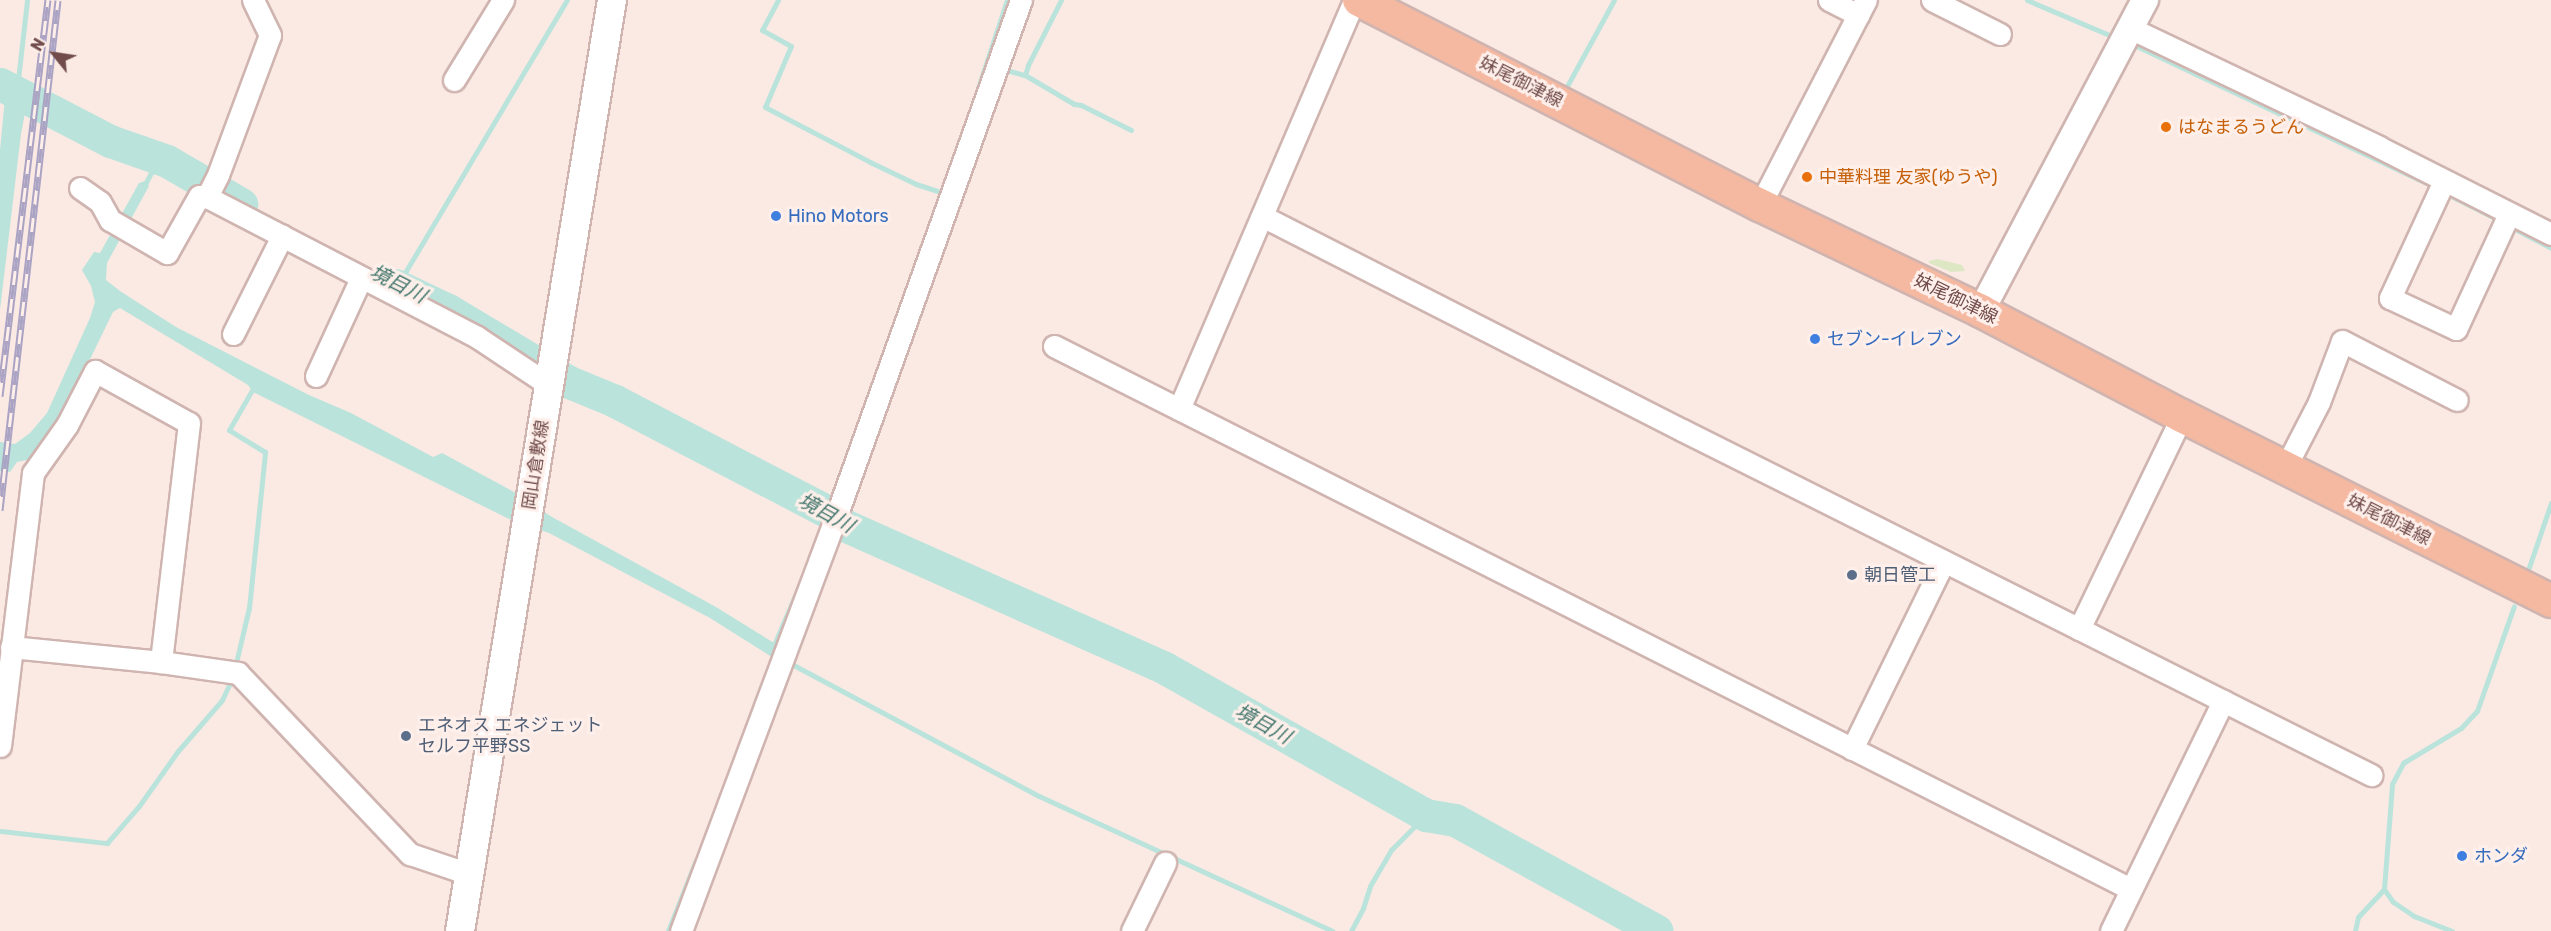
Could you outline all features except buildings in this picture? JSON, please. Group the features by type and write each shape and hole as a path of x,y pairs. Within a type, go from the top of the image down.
{"main road":[{"name":"妹尾御津線","path":"1359,0 1760,205 1982,311 2182,416 2551,601"},
{"name":"岡山倉敷線","path":"460,931 549,385 607,2"}],"street":[{"path":"80,188 100,202 122,227 167,253 199,196 211,188 270,35 253,0"},
{"path":"454,80 503,0"},
{"path":"681,931 836,518 1021,0"},
{"path":"1179,409 1354,0"},
{"path":"1760,205 1862,7 1829,0"},
{"path":"1932,0 2000,34"},
{"path":"1982,311 2145,0"},
{"path":"2126,37 2506,221 2551,234"},
{"path":"211,188 282,236 477,337 549,385"},
{"path":"2441,188 2390,298 2456,329 2506,221"},
{"path":"1262,216 2371,775"},
{"path":"233,334 282,236"},
{"path":"316,375 361,278"},
{"path":"2285,468 2319,402 2342,341 2457,400"},
{"path":"1054,346 2131,890"},
{"path":"0,746 33,473 67,425 95,371 189,423 161,662"},
{"path":"2079,629 2182,416"},
{"path":"1852,749 1944,561"},
{"path":"11,647 161,662 234,672 410,854 470,874"},
{"path":"2110,931 2223,701"},
{"path":"1132,931 1165,862"}],"green space":[{"path":"1937,259 1962,265 1965,271 1951,272 1929,263"}],"water":[{"path":"6,87 28,97 21,134 0,310 0,150"},
{"path":"145,181 149,186 107,263 106,280 120,291 176,327 309,395 351,413 433,457 442,453 514,492 552,517 716,607 774,643 772,657 710,618 549,533 509,519 253,392 248,385 120,308 113,312 59,423 32,459 17,462 10,472 0,471 0,442 15,444 30,433 47,413 90,318 95,302 91,286 82,270 94,252 100,253 139,183"}],"waterway":[{"path":"16,97 27,0"},
{"path":"397,286 567,0"},
{"path":"778,0 762,30 791,46 765,107 870,162 916,184 943,193"},
{"path":"978,88 1007,0"},
{"path":"1025,75 1061,0"},
{"path":"1566,88 1614,0"},
{"path":"2027,0 2116,38"},
{"path":"2130,43 2437,188"},
{"path":"1002,69 1025,75 1074,104 1081,105 1131,130"},
{"name":"境目川","path":"0,84 110,141 167,161 241,204"},
{"path":"144,186 159,158"},
{"path":"2445,193 2501,221"},
{"path":"2509,226 2551,248"},
{"name":"境目川","path":"395,285 448,310 569,382 615,401 830,513 844,525 1165,668 1426,815 1455,820 1657,931"},
{"path":"235,667 249,608 265,452 229,430 255,385"},
{"path":"2527,573 2551,503"},
{"path":"771,652 802,579"},
{"path":"2452,931 2414,916 2393,902 2384,889 2392,784 2403,763 2461,728 2477,711 2514,606"},
{"path":"786,661 1039,796 1332,931"},
{"path":"1,831 107,843 139,806 178,751 222,700 233,676"},
{"path":"1351,931 1363,908 1370,886 1391,850 1426,815"},
{"path":"668,931 696,860"},
{"path":"2355,931 2358,917 2384,889"}],"railway":[{"path":"0,396 48,0"},
{"path":"0,510 58,0"}],"place":[{"name":"はなまるうどん","path":"2166,127"},
{"name":"中華料理 友家(ゆうや)","path":"1807,177"},
{"name":"Hino Motors","path":"776,216"},
{"name":"セブン-イレブン","path":"1815,339"},
{"name":"朝日管工","path":"1852,575"},
{"name":"エネオス エネジェット セルフ平野SS","path":"406,736"},
{"name":"ホンダ","path":"2462,856"}]}
